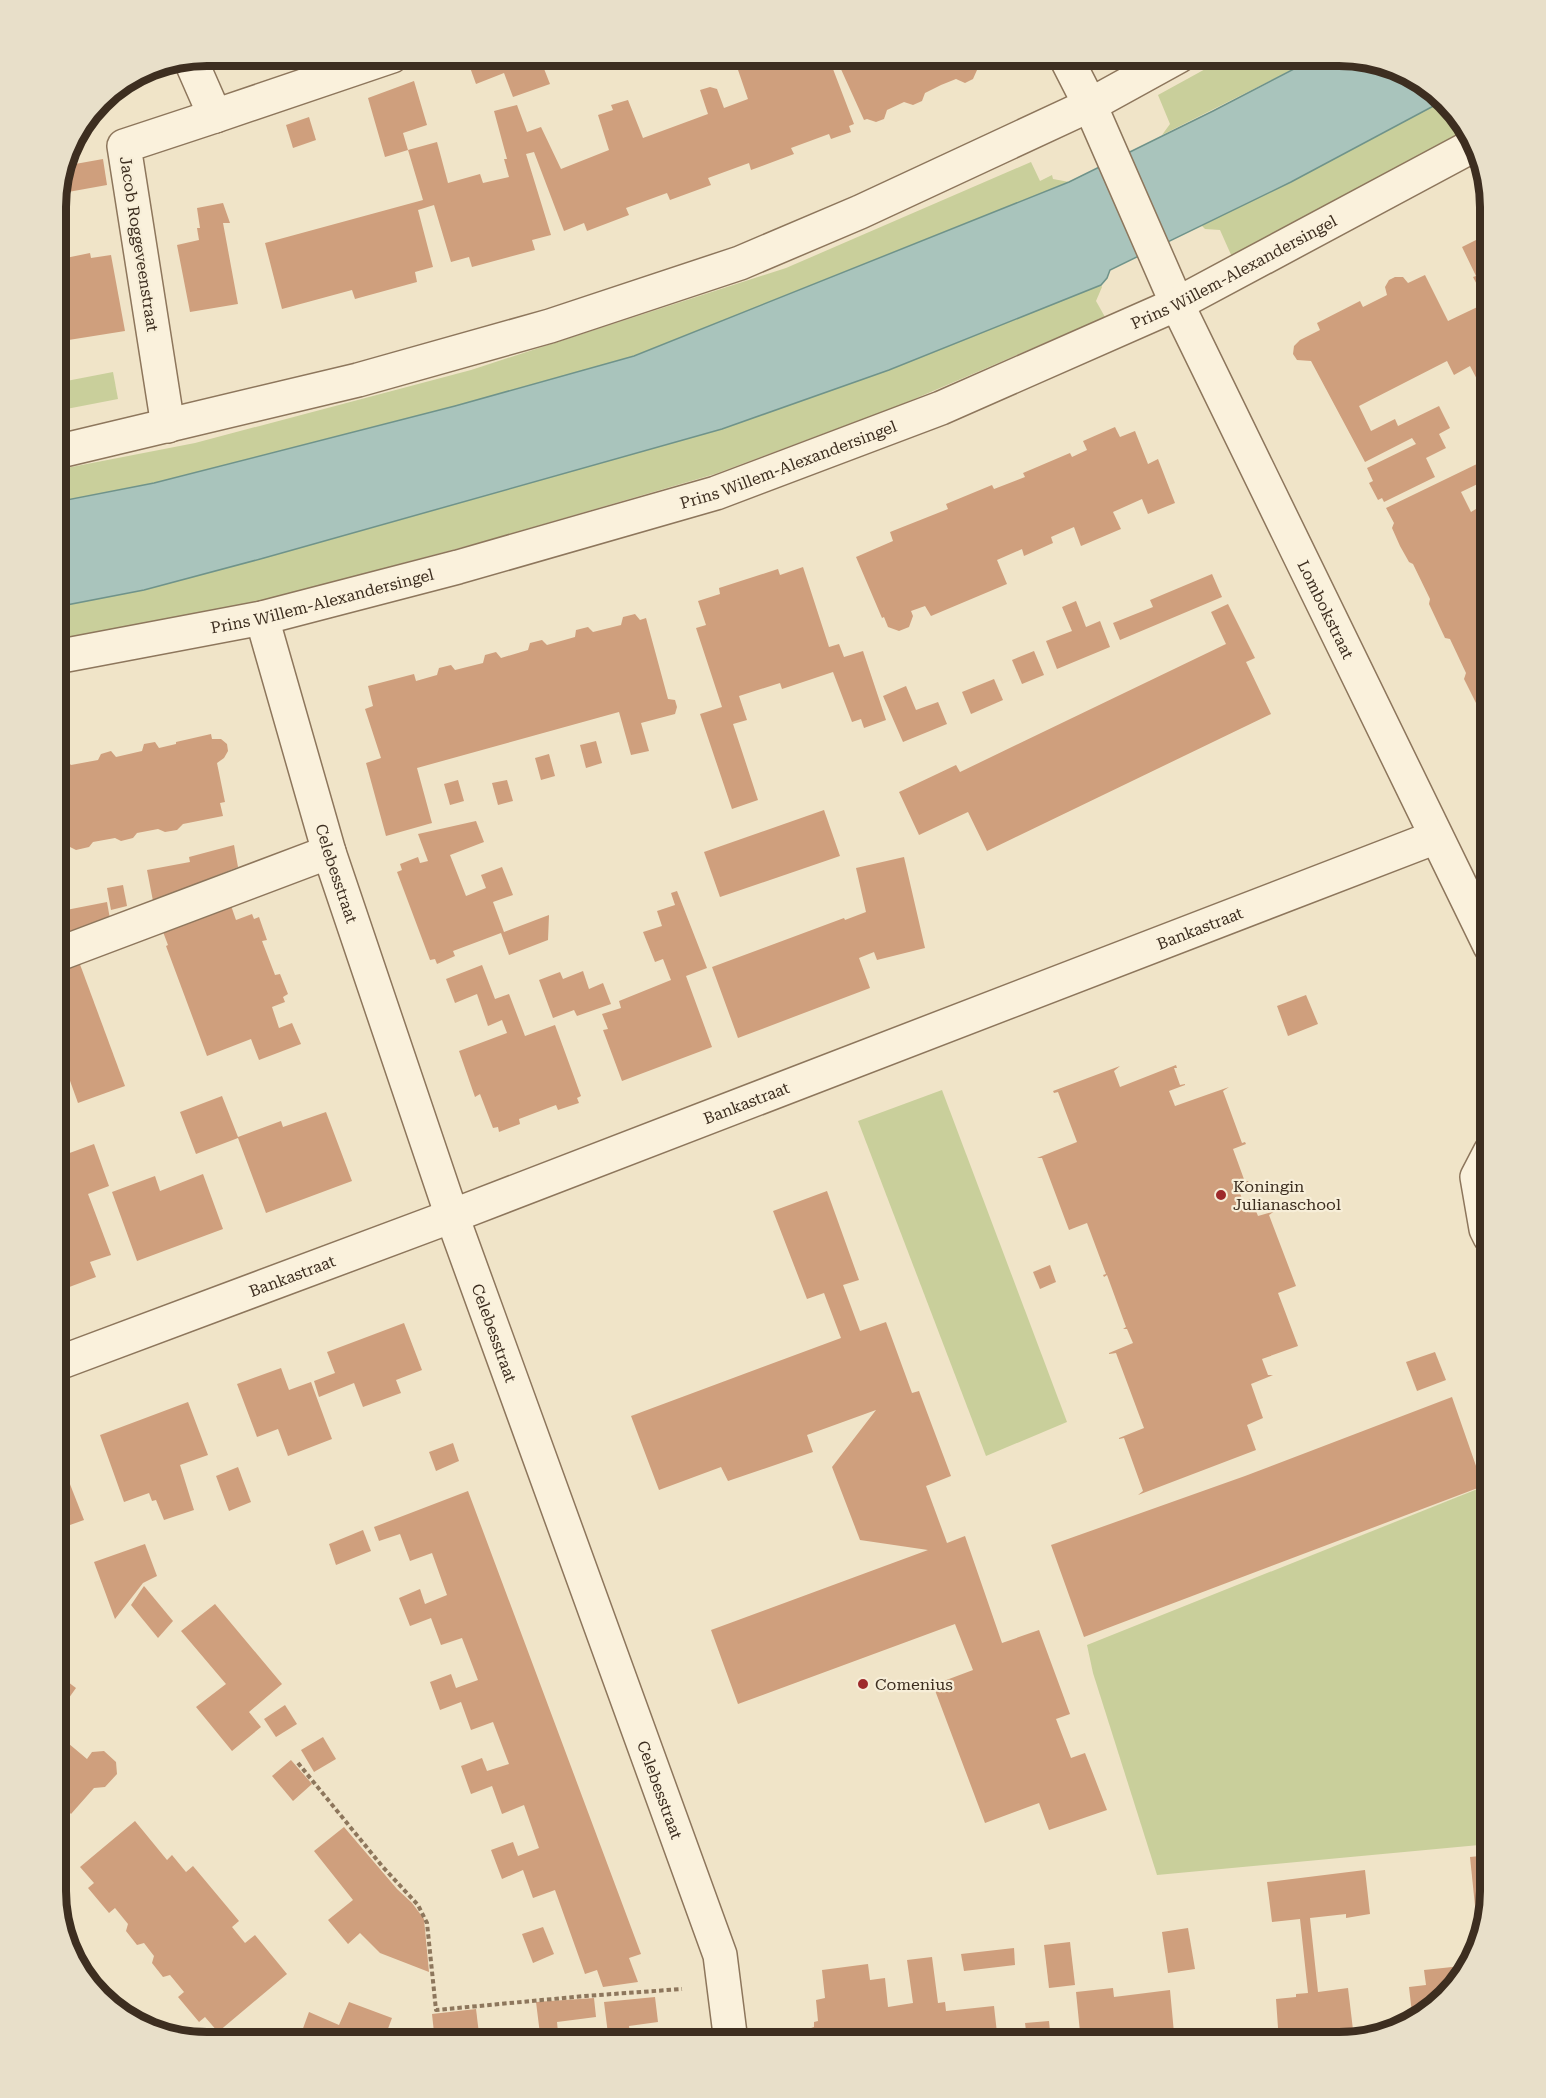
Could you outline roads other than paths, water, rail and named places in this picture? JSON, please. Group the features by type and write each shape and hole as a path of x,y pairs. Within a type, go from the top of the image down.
{"street":[{"path":"193,67 215,116 362,66"},
{"name":"Prins Willem-Alexandersingel","path":"1070,66 1109,147 1162,273"},
{"path":"66,450 358,380 550,326 740,263 860,212 1090,105 1161,66"},
{"name":"Jacob Roggeveenstraat","path":"168,426 124,146 215,116"},
{"name":"Prins Willem-Alexandersingel","path":"66,655 262,618 458,567 716,493 941,408 1177,304 1467,149"},
{"name":"Lombokstraat","path":"1162,273 1480,924"},
{"name":"Celebesstraat","path":"262,618 329,852 452,1216 720,1955 730,2032"},
{"name":"Bankastraat","path":"66,1360 452,1216 1436,837"},
{"path":"66,951 329,852"},
{"path":"1480,1172 1477,1177 1480,1194"}],"water":[{"path":"1300,66 1348,66 1375,71 1409,85 1436,105 1291,182 1110,270 1101,285 889,370 722,429 264,558 144,590 66,605 66,500 154,483 455,406 634,356 1069,182"}],"place":[{"name":"Koningin Julianaschool","path":"1221,1195"},
{"name":"Comenius","path":"863,1684"}]}
